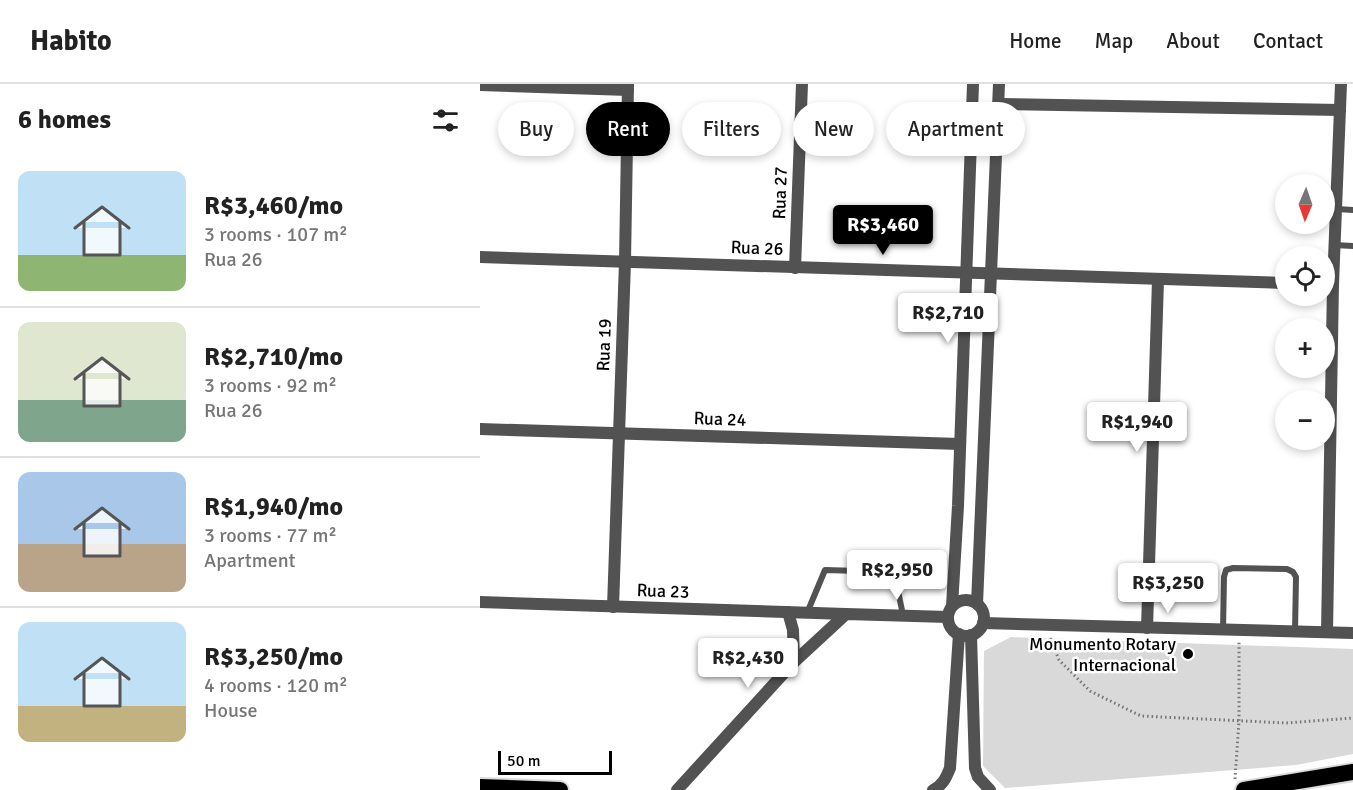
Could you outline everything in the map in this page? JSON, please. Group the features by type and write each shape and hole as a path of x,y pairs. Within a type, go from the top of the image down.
{"highway":[{"path":"1244,790 1322,784 1353,772"},
{"path":"485,788 560,790"}],"street":[{"name":"Rua 27","path":"795,268 802,84"},
{"path":"950,612 956,603 967,600 977,604 983,613 983,623 976,632 965,634 951,628 950,612 960,444 973,84"},
{"path":"998,102 999,84"},
{"path":"1334,245 1341,84"},
{"path":"480,85 628,87"},
{"name":"Rua 19","path":"613,607 625,262 628,87"},
{"path":"1025,104 1340,110"},
{"path":"977,604 996,156"},
{"name":"Rua 26","path":"480,257 1275,283"},
{"path":"1147,628 1158,280"},
{"path":"1327,632 1329,306"},
{"name":"Rua 24","path":"480,429 960,444"},
{"name":"Rua 23","path":"480,602 903,616 950,612"},
{"path":"788,612 793,630 794,662"},
{"path":"677,790 794,662 846,614"},
{"path":"983,623 1353,633"},
{"path":"933,790 940,786 950,768 965,634"},
{"path":"965,634 975,768 978,777 990,790"}],"lane":[{"path":"1337,209 1353,210"},
{"path":"1334,245 1353,246"},
{"path":"1223,631 1224,577 1226,570 1233,568 1287,569 1293,572 1296,577 1295,632"},
{"path":"807,613 825,570 836,570 894,572 903,616"}],"path":[{"path":"1044,624 1059,660 1090,691 1141,716 1286,723 1353,718"},
{"path":"1234,790 1239,721 1239,631"}],"shaded area":[{"path":"1011,637 1353,649 1353,754 1296,765 1005,788 983,766 984,651"}],"place":[{"name":"Monumento Rotary Internacional","path":"1188,654"}]}
